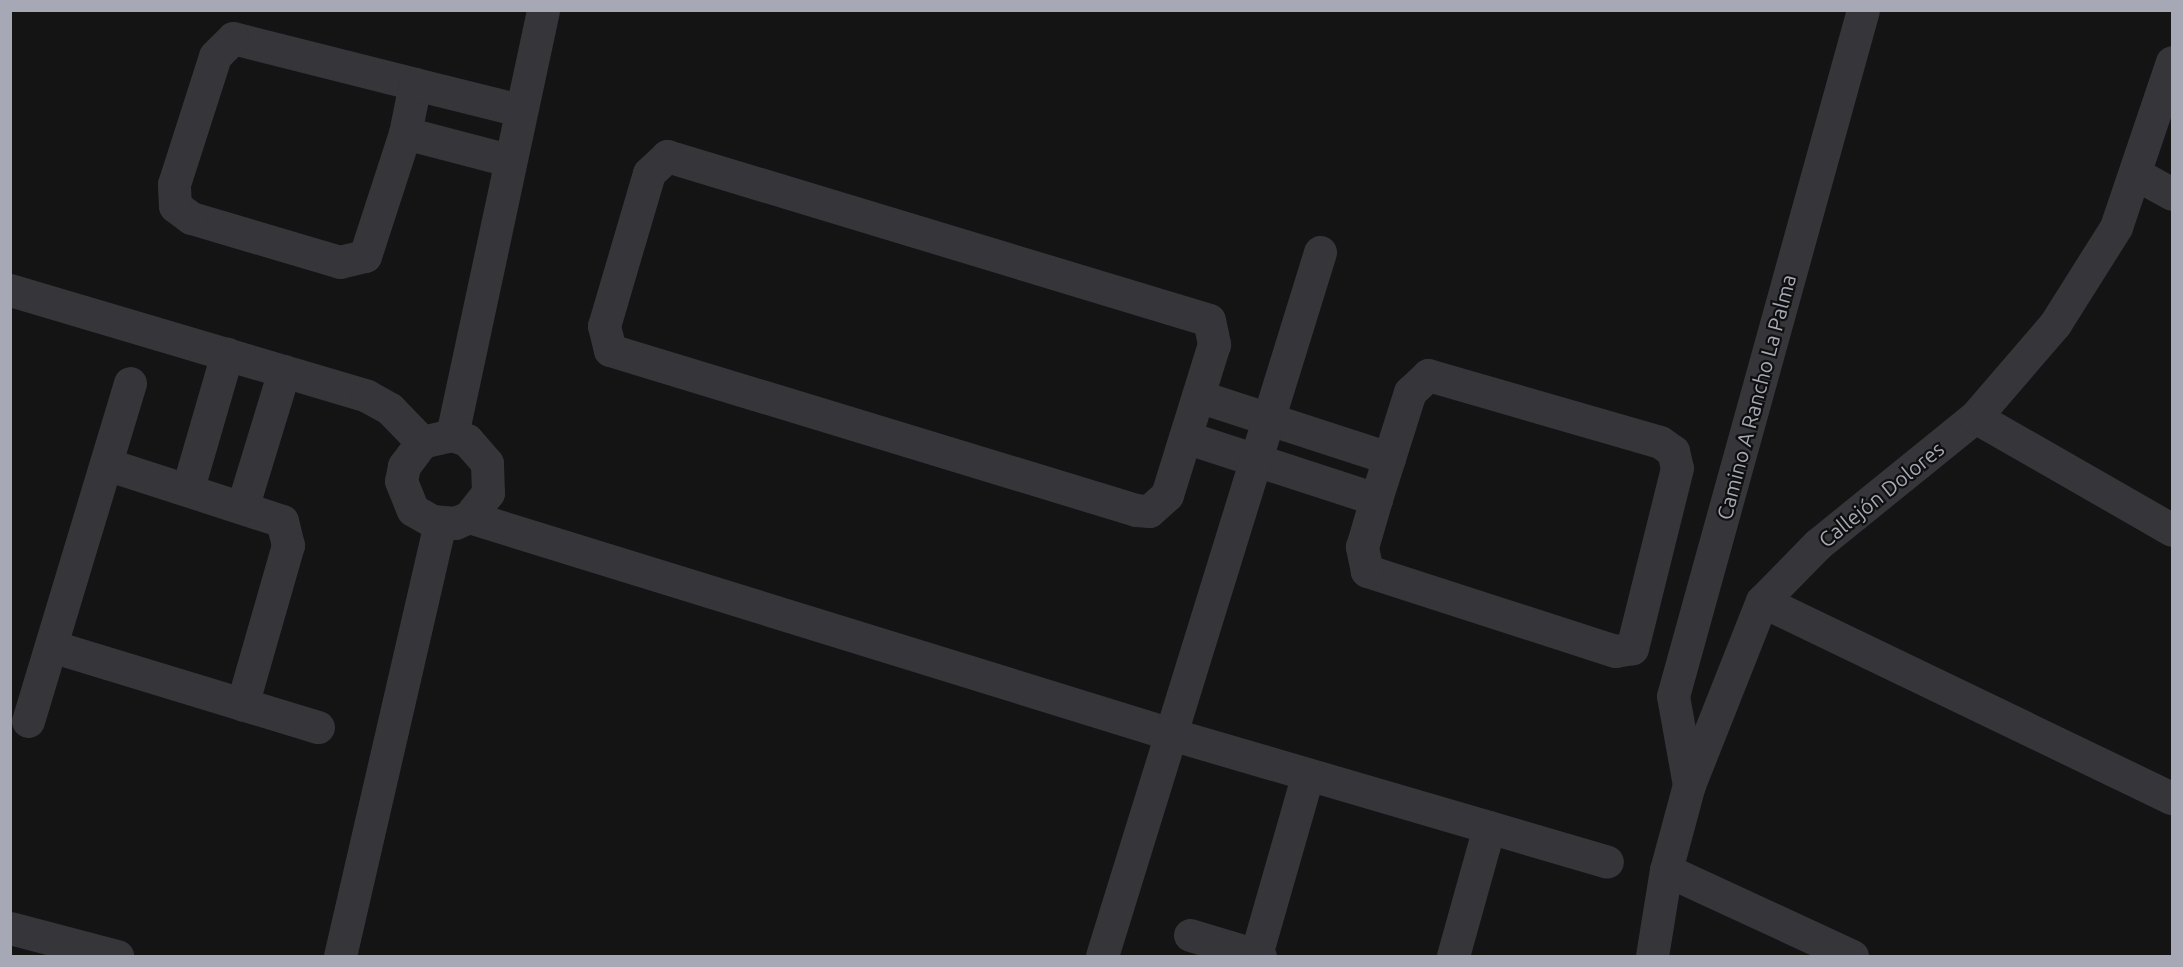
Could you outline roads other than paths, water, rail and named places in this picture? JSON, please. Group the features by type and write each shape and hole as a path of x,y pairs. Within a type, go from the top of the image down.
{"street":[{"path":"543,10 509,159 437,439 404,466 405,496 413,510 454,520 1607,862"},
{"name":"Camino A Rancho La Palma","path":"1689,785 1673,696 1863,10"},
{"path":"415,84 405,133 372,245 353,262 191,218 175,206 174,184 215,56 233,38 520,110"},
{"name":"Callejón Dolores","path":"1652,957 1666,870 1689,785 1762,601 1818,544 1975,417 2055,324 2116,227 2136,174 2172,62"},
{"path":"405,133 509,159"},
{"path":"667,156 680,156 1198,313 1215,331 1185,437 1167,495 1154,508 1136,510 621,357 604,339 604,326 649,173 667,156"},
{"path":"2136,174 2172,194"},
{"path":"1102,957 1174,735 1320,252"},
{"path":"10,290 367,396 437,439 467,440 487,462 488,493 454,520 340,957"},
{"path":"188,488 227,354"},
{"path":"243,505 284,371"},
{"path":"1428,375 1660,442 1673,451 1677,468 1632,648 1615,651 1367,572 1362,547 1389,458 1410,392 1428,375"},
{"path":"28,721 130,383"},
{"path":"1198,396 1389,458"},
{"path":"1975,417 2172,530"},
{"path":"1185,437 1376,499"},
{"path":"106,464 272,514 288,532 242,705"},
{"path":"1762,601 2172,798"},
{"path":"51,646 318,728"},
{"path":"1190,934 1258,956 1308,774"},
{"path":"1453,957 1489,827"},
{"path":"1666,870 1852,957"},
{"path":"10,928 117,957"}]}
